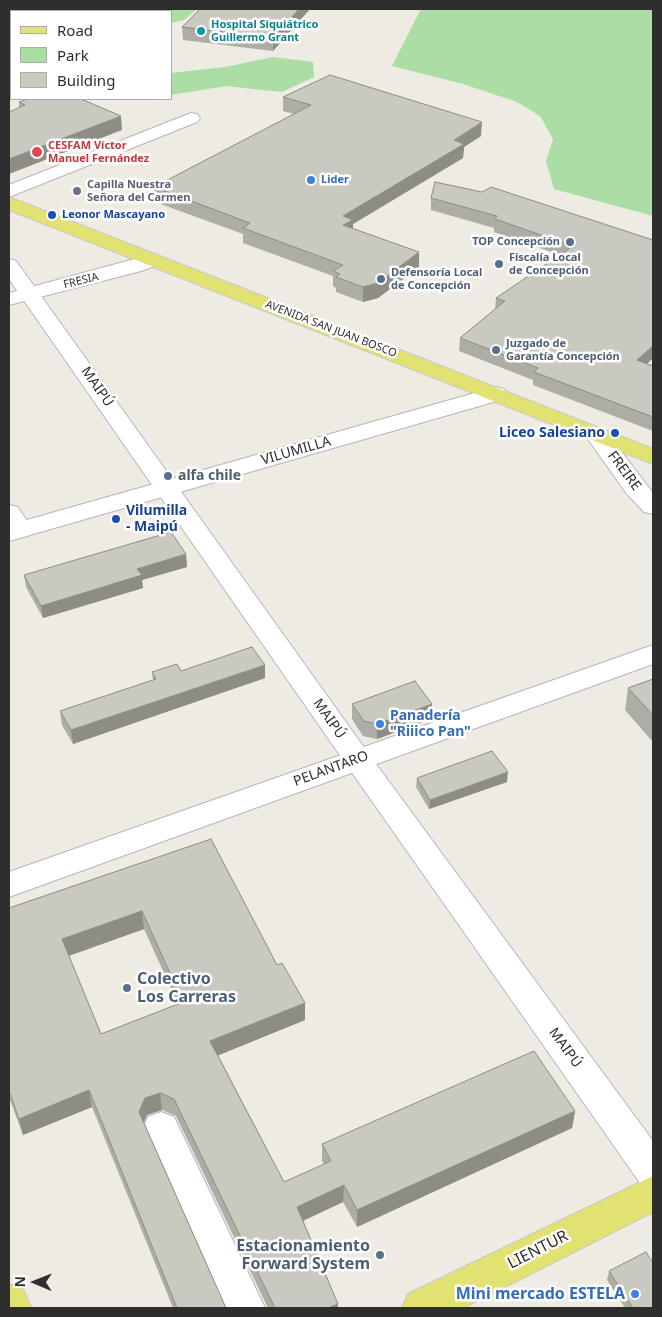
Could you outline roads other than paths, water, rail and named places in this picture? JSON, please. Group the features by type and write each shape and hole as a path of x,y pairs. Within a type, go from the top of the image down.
{"main road":[{"name":"AVENIDA SAN JUAN BOSCO","path":"9,203 653,457"},
{"name":"LIENTUR","path":"422,1308 653,1193"},
{"path":"9,1303 11,1308"}],"street":[{"path":"9,191 191,118"},
{"name":"FRESIA","path":"19,296 134,267 153,260"},
{"name":"MAIPÚ","path":"9,265 19,296 168,488 358,760 653,1171"},
{"name":"VILUMILLA","path":"12,525 168,488 496,394"},
{"name":"FREIRE","path":"597,435 636,489 653,507"},
{"name":"PELANTARO","path":"9,884 653,654"},
{"path":"162,1128 245,1308"}],"place":[{"name":"Hospital Siquiátrico Guillermo Grant","path":"201,31"},
{"name":"CESFAM Víctor Manuel Fernández","path":"37,152"},
{"name":"Lider","path":"311,180"},
{"name":"Capilla Nuestra Señora del Carmen","path":"77,191"},
{"name":"Leonor Mascayano","path":"52,215"},
{"name":"TOP Concepción","path":"570,242"},
{"name":"Fiscalía Local de Concepción","path":"499,264"},
{"name":"Defensoría Local de Concepción","path":"381,279"},
{"name":"Juzgado de Garantía Concepción","path":"496,350"},
{"name":"Liceo Salesiano","path":"615,433"},
{"name":"alfa chile","path":"168,476"},
{"name":"Vilumilla - Maipú","path":"116,519"},
{"name":"Panadería \"Riiico Pan\"","path":"380,724"},
{"name":"Colectivo Los Carreras","path":"127,988"},
{"name":"Estacionamiento Forward System","path":"380,1255"},
{"name":"Mini mercado ESTELA","path":"635,1294"}]}
